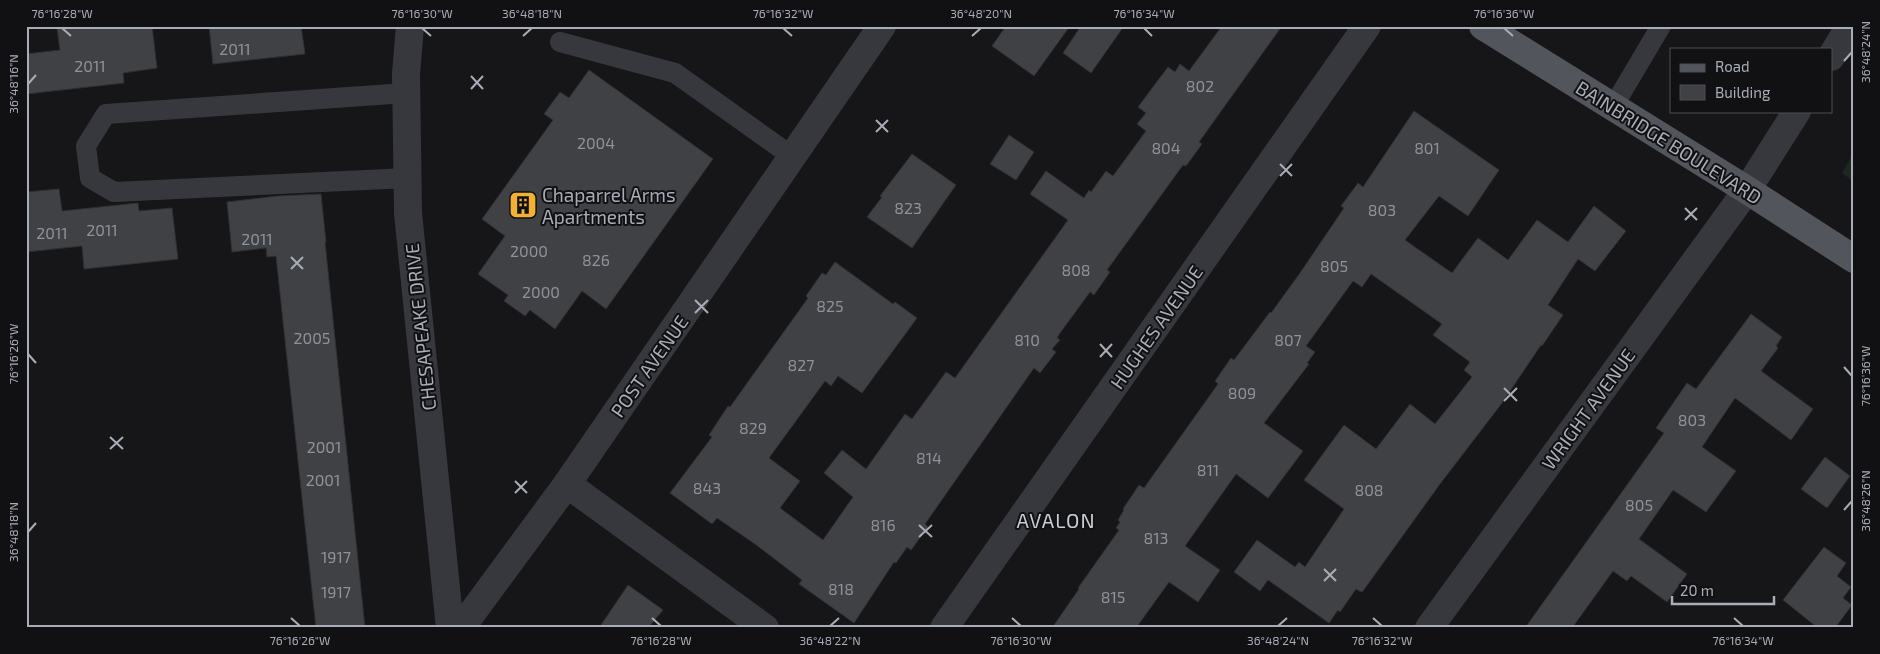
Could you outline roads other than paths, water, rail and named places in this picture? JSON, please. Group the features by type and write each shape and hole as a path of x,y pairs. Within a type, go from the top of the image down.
{"main road":[{"name":"BAINBRIDGE BOULEVARD","path":"1483,26 1747,190 1854,259"}],"street":[{"name":"CHESAPEAKE DRIVE","path":"410,26 406,74 408,213 450,628"},
{"name":"POST AVENUE","path":"461,628 567,484 882,26"},
{"name":"HUGHES AVENUE","path":"944,628 1368,26"},
{"path":"1832,55 1850,26"},
{"name":"WRIGHT AVENUE","path":"1429,628 1747,190 1796,112"},
{"path":"567,484 765,628"}],"lane":[{"path":"1613,107 1661,26"},
{"path":"560,42 676,73 792,157"},
{"path":"406,93 106,114 86,146 90,178 114,192 408,178"}],"place":[{"name":"Chaparrel Arms Apartments","path":"523,205"}],"district":[{"name":"AVALON","path":"1056,520"}]}
